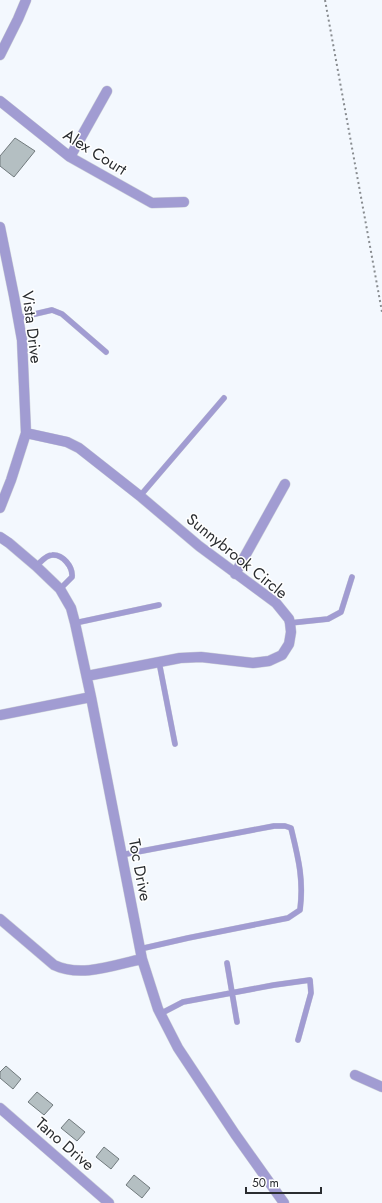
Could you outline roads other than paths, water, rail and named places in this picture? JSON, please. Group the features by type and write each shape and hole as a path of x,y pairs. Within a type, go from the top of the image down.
{"street":[{"path":"0,55 26,0"},
{"path":"70,157 107,92"},
{"name":"Alex Court","path":"0,101 70,157 152,203 184,202"},
{"name":"Vista Drive","path":"0,227 22,340 26,433"},
{"path":"0,508 11,480 26,433"},
{"name":"Sunnybrook Circle","path":"26,433 67,442 79,448 140,496 199,546 276,603 289,619 291,632 289,644 282,655 269,662 253,663 201,657 180,658 87,676"},
{"path":"235,574 285,484"},
{"name":"Toc Drive","path":"0,537 9,542 60,589 71,608 87,676 141,954 152,993 160,1014 178,1048 235,1134 284,1203"},
{"path":"0,715 91,696"},
{"path":"0,919 54,965 61,969 71,971 98,969 141,954"},
{"path":"355,1075 382,1087"},
{"name":"Tano Drive","path":"0,1108 109,1203"}],"lane":[{"path":"18,318 52,310 62,314 106,352"},
{"path":"140,496 224,398"},
{"path":"36,566 47,556 52,555 62,558 69,565 73,573 72,577 60,589"},
{"path":"290,623 328,619 341,612 352,577"},
{"path":"75,623 159,605"},
{"path":"159,662 175,744"},
{"path":"122,855 274,826 285,826 292,828 301,870 302,893 300,910 288,918 188,938 141,954"},
{"path":"227,963 237,1022"},
{"path":"160,1014 183,1002 310,980 311,993 298,1040"}]}
